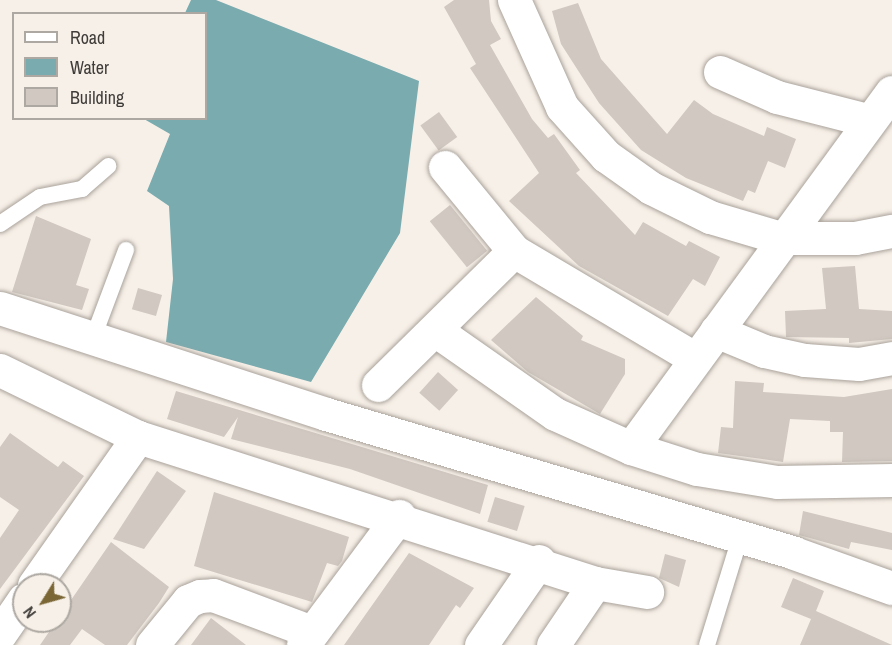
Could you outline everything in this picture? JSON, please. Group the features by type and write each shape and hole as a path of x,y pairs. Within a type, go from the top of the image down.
{"street":[{"path":"514,0 562,107 606,156 651,188 710,217 781,238 855,238 892,231"},
{"path":"720,72 777,97 867,120"},
{"path":"631,447 867,120 892,92"},
{"path":"445,167 514,251 694,358"},
{"path":"378,385 514,251"},
{"path":"0,308 426,445 740,538 892,588"},
{"path":"435,330 555,414 631,447 698,469 777,482 892,480"},
{"path":"716,332 764,351 805,360 859,364 892,358"},
{"path":"0,370 138,437 399,516 539,561 595,583 647,592"},
{"path":"42,573 138,437"},
{"path":"152,645 178,612 200,596 213,595 308,639 399,516"},
{"path":"480,645 539,561"},
{"path":"553,645 595,583"},
{"path":"0,634 12,616"}],"lane":[{"path":"0,224 40,197 82,189 108,166"},
{"path":"93,338 126,250"},
{"path":"707,645 740,538"}],"water":[{"path":"191,0 216,0 419,81 400,233 311,382 166,342 173,279 169,206 147,191 170,134 146,120 207,120 207,12 185,12"}],"building":[{"path":"454,0 489,0 491,21 501,39 490,45 532,119 548,138 554,134 580,170 576,173 635,235 643,222 686,246 689,241 720,257 705,286 693,279 668,316 579,266 509,201 539,173 470,68 476,64 444,7"},
{"path":"578,3 601,59 667,134 694,100 713,114 764,136 767,127 796,139 785,168 768,161 755,193 748,190 743,201 686,178 641,150 599,103 561,44 552,11"},
{"path":"439,112 457,137 439,151 420,126"},
{"path":"450,205 487,251 467,267 430,221"},
{"path":"36,216 91,239 76,285 89,289 82,310 12,292"},
{"path":"855,266 859,309 892,311 892,339 849,343 849,338 786,337 785,311 826,309 822,268"},
{"path":"138,288 162,295 156,316 132,309"},
{"path":"536,297 583,336 581,340 625,359 625,374 600,414 528,372 491,340"},
{"path":"438,372 458,390 439,411 419,393"},
{"path":"735,381 764,383 763,392 844,397 892,389 892,461 842,462 843,432 830,432 830,421 790,419 783,462 718,453 721,427 733,428"},
{"path":"176,391 488,485 480,514 350,469 231,439 238,417 224,437 167,419"},
{"path":"10,433 58,467 63,461 84,476 0,589 0,538 19,510 0,497 0,447"},
{"path":"157,471 186,491 144,549 113,539"},
{"path":"214,492 349,537 342,561 338,566 327,563 312,602 194,566"},
{"path":"495,497 525,506 517,531 487,522"},
{"path":"803,511 892,533 892,550 851,542 849,549 799,535"},
{"path":"111,542 169,587 127,645 105,645 82,629 70,645 40,645 48,633 72,633 72,599"},
{"path":"409,553 474,588 460,608 456,605 429,645 344,645"},
{"path":"665,554 686,560 679,587 659,578"},
{"path":"793,578 824,591 816,611 892,645 800,645 811,619 781,607"},
{"path":"211,618 246,645 191,645"}]}
